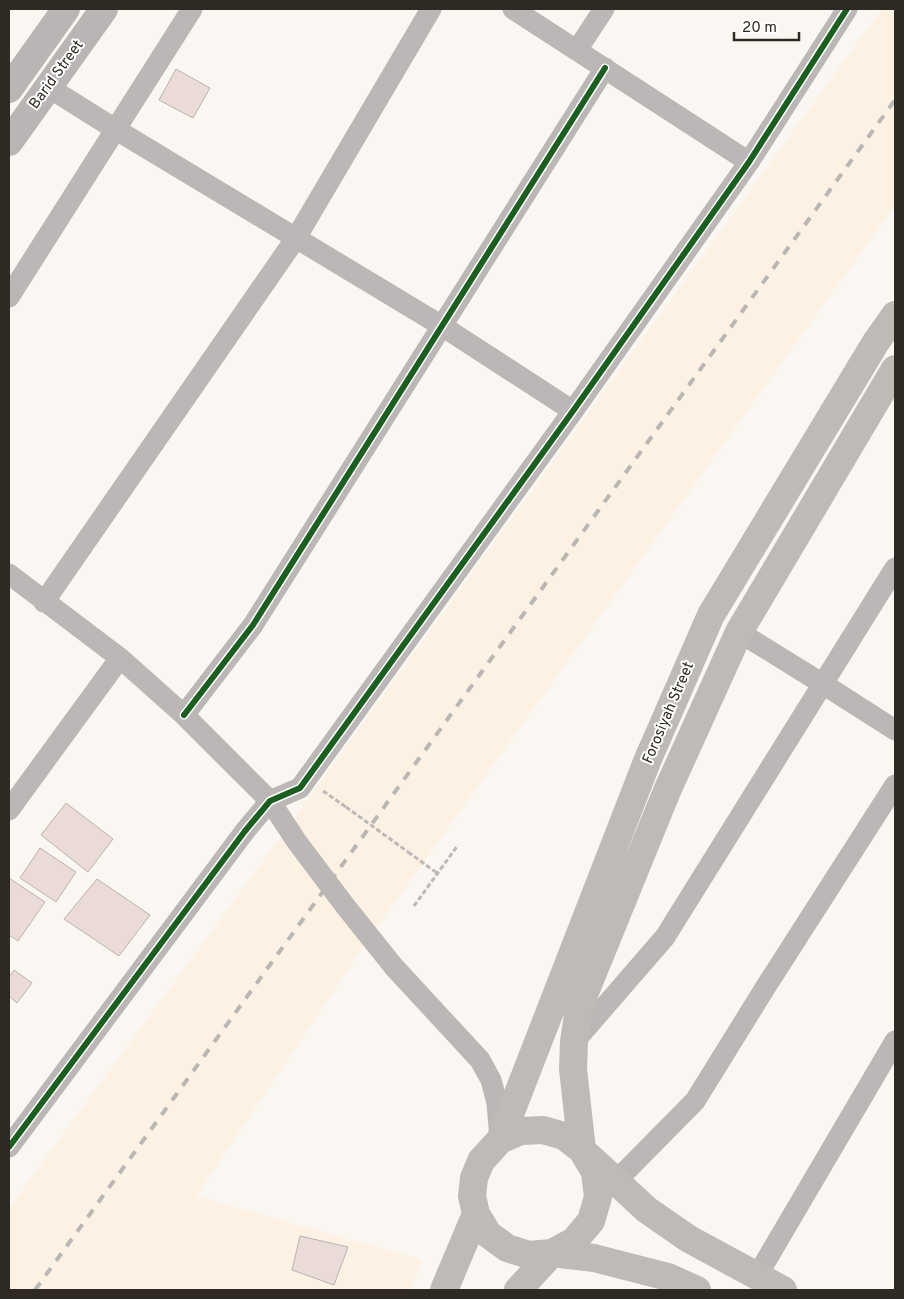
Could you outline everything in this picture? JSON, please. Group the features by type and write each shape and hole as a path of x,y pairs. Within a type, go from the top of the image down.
{"main road":[{"name":"Barid Street","path":"13,74 66,9"},
{"name":"Barid Street","path":"9,142 104,9"},
{"name":"Forosiyah Street","path":"500,1140 648,758 711,615 870,350 895,315"},
{"name":"Forosiyah Street","path":"582,1150 574,1069 574,1042 579,1007 667,791 739,632 895,369"},
{"path":"696,1290 668,1277 594,1258 552,1253 529,1255 507,1248 488,1234 476,1214 472,1196 474,1178 481,1161 500,1140 521,1131 543,1130 564,1136 582,1150 647,1210 689,1239 783,1290"},
{"path":"518,1290 552,1253 574,1241 591,1221 598,1197 595,1172 582,1150"},
{"path":"444,1290 476,1214"}],"street":[{"path":"9,297 192,9"},
{"path":"44,602 296,238 432,9"},
{"path":"513,9 749,162"},
{"path":"577,50 604,9"},
{"path":"11,1140 245,831 270,801 300,788 573,411 749,162 847,9"},
{"path":"184,715 253,625 604,68"},
{"path":"48,87 442,326 573,411"},
{"path":"574,1042 665,937 895,568"},
{"path":"9,574 120,658 184,715 270,801 297,842 394,967 480,1060 491,1080 497,1103 500,1140"},
{"path":"739,632 895,730"},
{"path":"12,799 120,658"},
{"path":"616,1181 696,1101 765,988 895,785"},
{"path":"757,1276 895,1040"}],"path":[{"path":"317,786 437,873"},
{"path":"414,906 458,845"}],"shaded area":[{"path":"882,9 895,9 895,205 369,938 196,1196 422,1260 410,1290 9,1290 9,1208"}],"building":[{"path":"176,69 210,88 193,118 159,100"},
{"path":"66,803 113,839 88,872 41,835"},
{"path":"40,848 76,872 56,902 20,878"},
{"path":"9,878 45,902 18,941 9,935"},
{"path":"97,879 150,915 119,956 64,919"},
{"path":"14,970 32,983 17,1003 9,996 9,977"},
{"path":"300,1236 348,1247 334,1285 292,1270"}],"railway":[{"path":"35,1290 895,100"}],"cycle path":[{"path":"9,1147 245,831 270,801 300,788 573,411 749,162 847,9"},
{"path":"184,715 253,625 605,68"}]}
